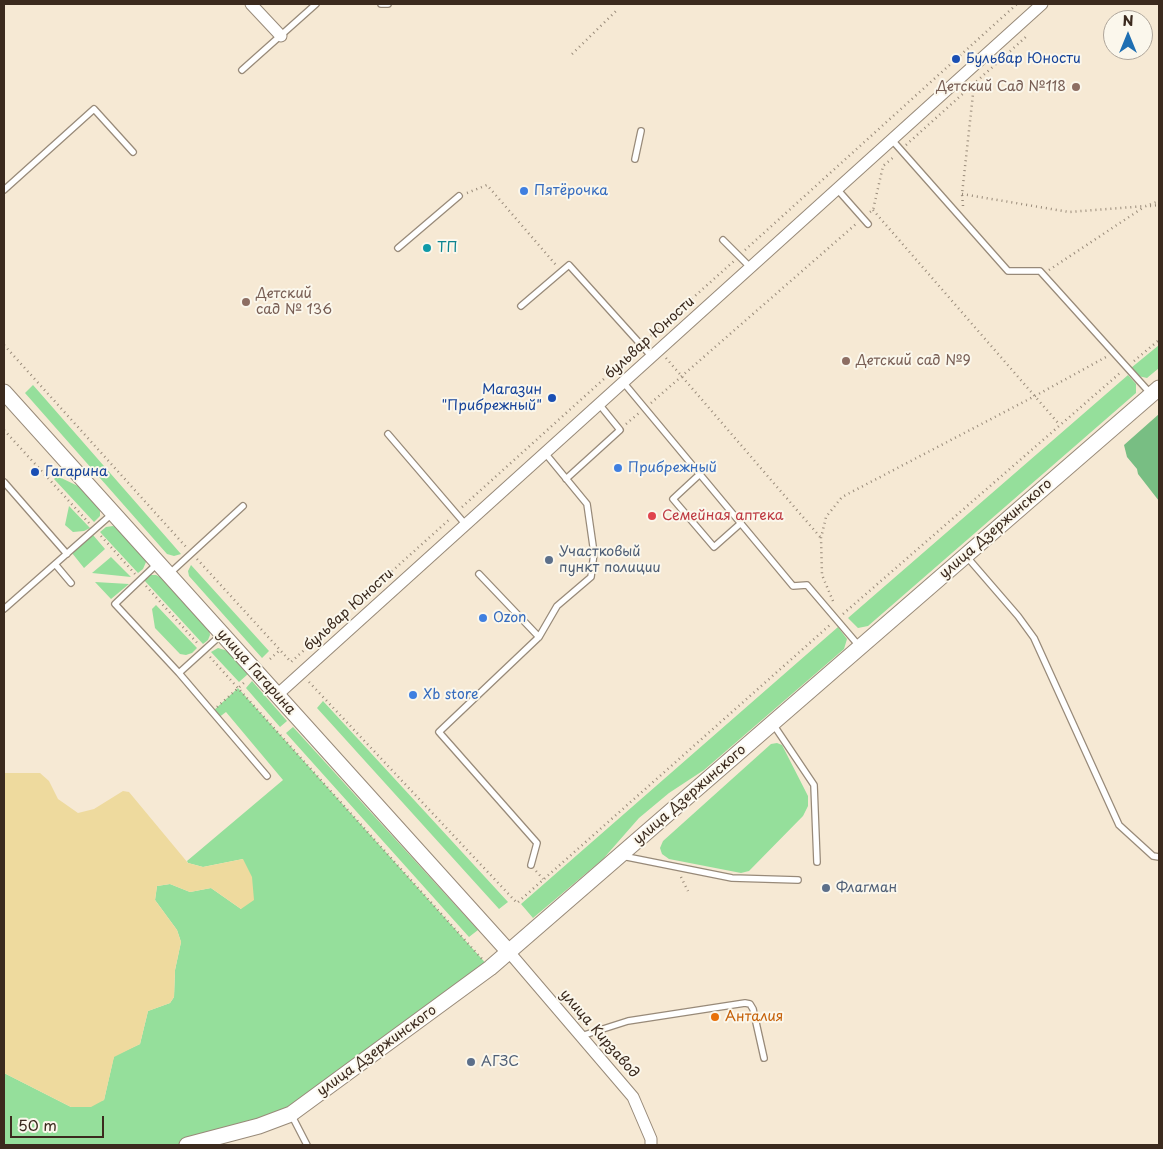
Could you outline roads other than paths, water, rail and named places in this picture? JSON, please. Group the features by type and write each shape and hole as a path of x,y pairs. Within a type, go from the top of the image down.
{"main road":[{"name":"улица Дзержинского","path":"187,1145 259,1126 291,1114 490,968 1155,391"},
{"name":"улица Гагарина","path":"4,392 509,952"}],"street":[{"path":"251,4 281,36"},
{"name":"бульвар Юности","path":"277,695 623,382 658,356 750,268 1042,4"},
{"name":"улица Кирзавод","path":"509,952 633,1097 651,1139 651,1145"}],"lane":[{"path":"242,70 316,4"},
{"path":"381,4 388,4"},
{"path":"4,190 94,109 134,152"},
{"path":"635,159 641,131"},
{"path":"892,140 1008,271 1040,271 1044,274 1127,367 1155,391"},
{"path":"837,189 868,224"},
{"path":"398,248 459,196"},
{"path":"723,240 750,268"},
{"path":"521,306 569,265 641,345 658,356"},
{"path":"623,382 793,586 807,585 860,647"},
{"path":"566,479 620,430 599,404"},
{"path":"388,434 466,525"},
{"path":"531,865 537,843 439,732 539,637 557,606 591,577 594,553 587,504 545,453"},
{"path":"700,474 673,499 714,546 741,523"},
{"path":"4,482 67,554"},
{"path":"243,506 192,553 140,580 115,604 179,673 267,776"},
{"path":"4,609 112,513"},
{"path":"966,556 1018,616 1034,638 1119,825 1153,856 1159,858"},
{"path":"55,564 71,583"},
{"path":"479,574 539,637"},
{"path":"179,673 222,634"},
{"path":"772,723 814,785 817,862"},
{"path":"620,856 732,878 798,880"},
{"path":"581,1036 628,1020 745,1003 750,1004 753,1009 764,1058"},
{"path":"291,1114 307,1145"}],"place":[{"name":"Бульвар Юности","path":"956,59"},
{"name":"Детский Сад №118","path":"1076,87"},
{"name":"Пятёрочка","path":"524,191"},
{"name":"ТП","path":"427,248"},
{"name":"Детский сад № 136","path":"246,302"},
{"name":"Детский сад №9","path":"846,361"},
{"name":"Магазин \"Прибрежный\"","path":"552,398"},
{"name":"Прибрежный","path":"618,468"},
{"name":"Гагарина","path":"35,472"},
{"name":"Семейная аптека","path":"652,516"},
{"name":"Участковый пункт полиции","path":"549,560"},
{"name":"Ozon","path":"483,618"},
{"name":"Xb store","path":"413,695"},
{"name":"Флагман","path":"826,888"},
{"name":"Анталия","path":"715,1017"},
{"name":"АГЗС","path":"471,1062"}]}
